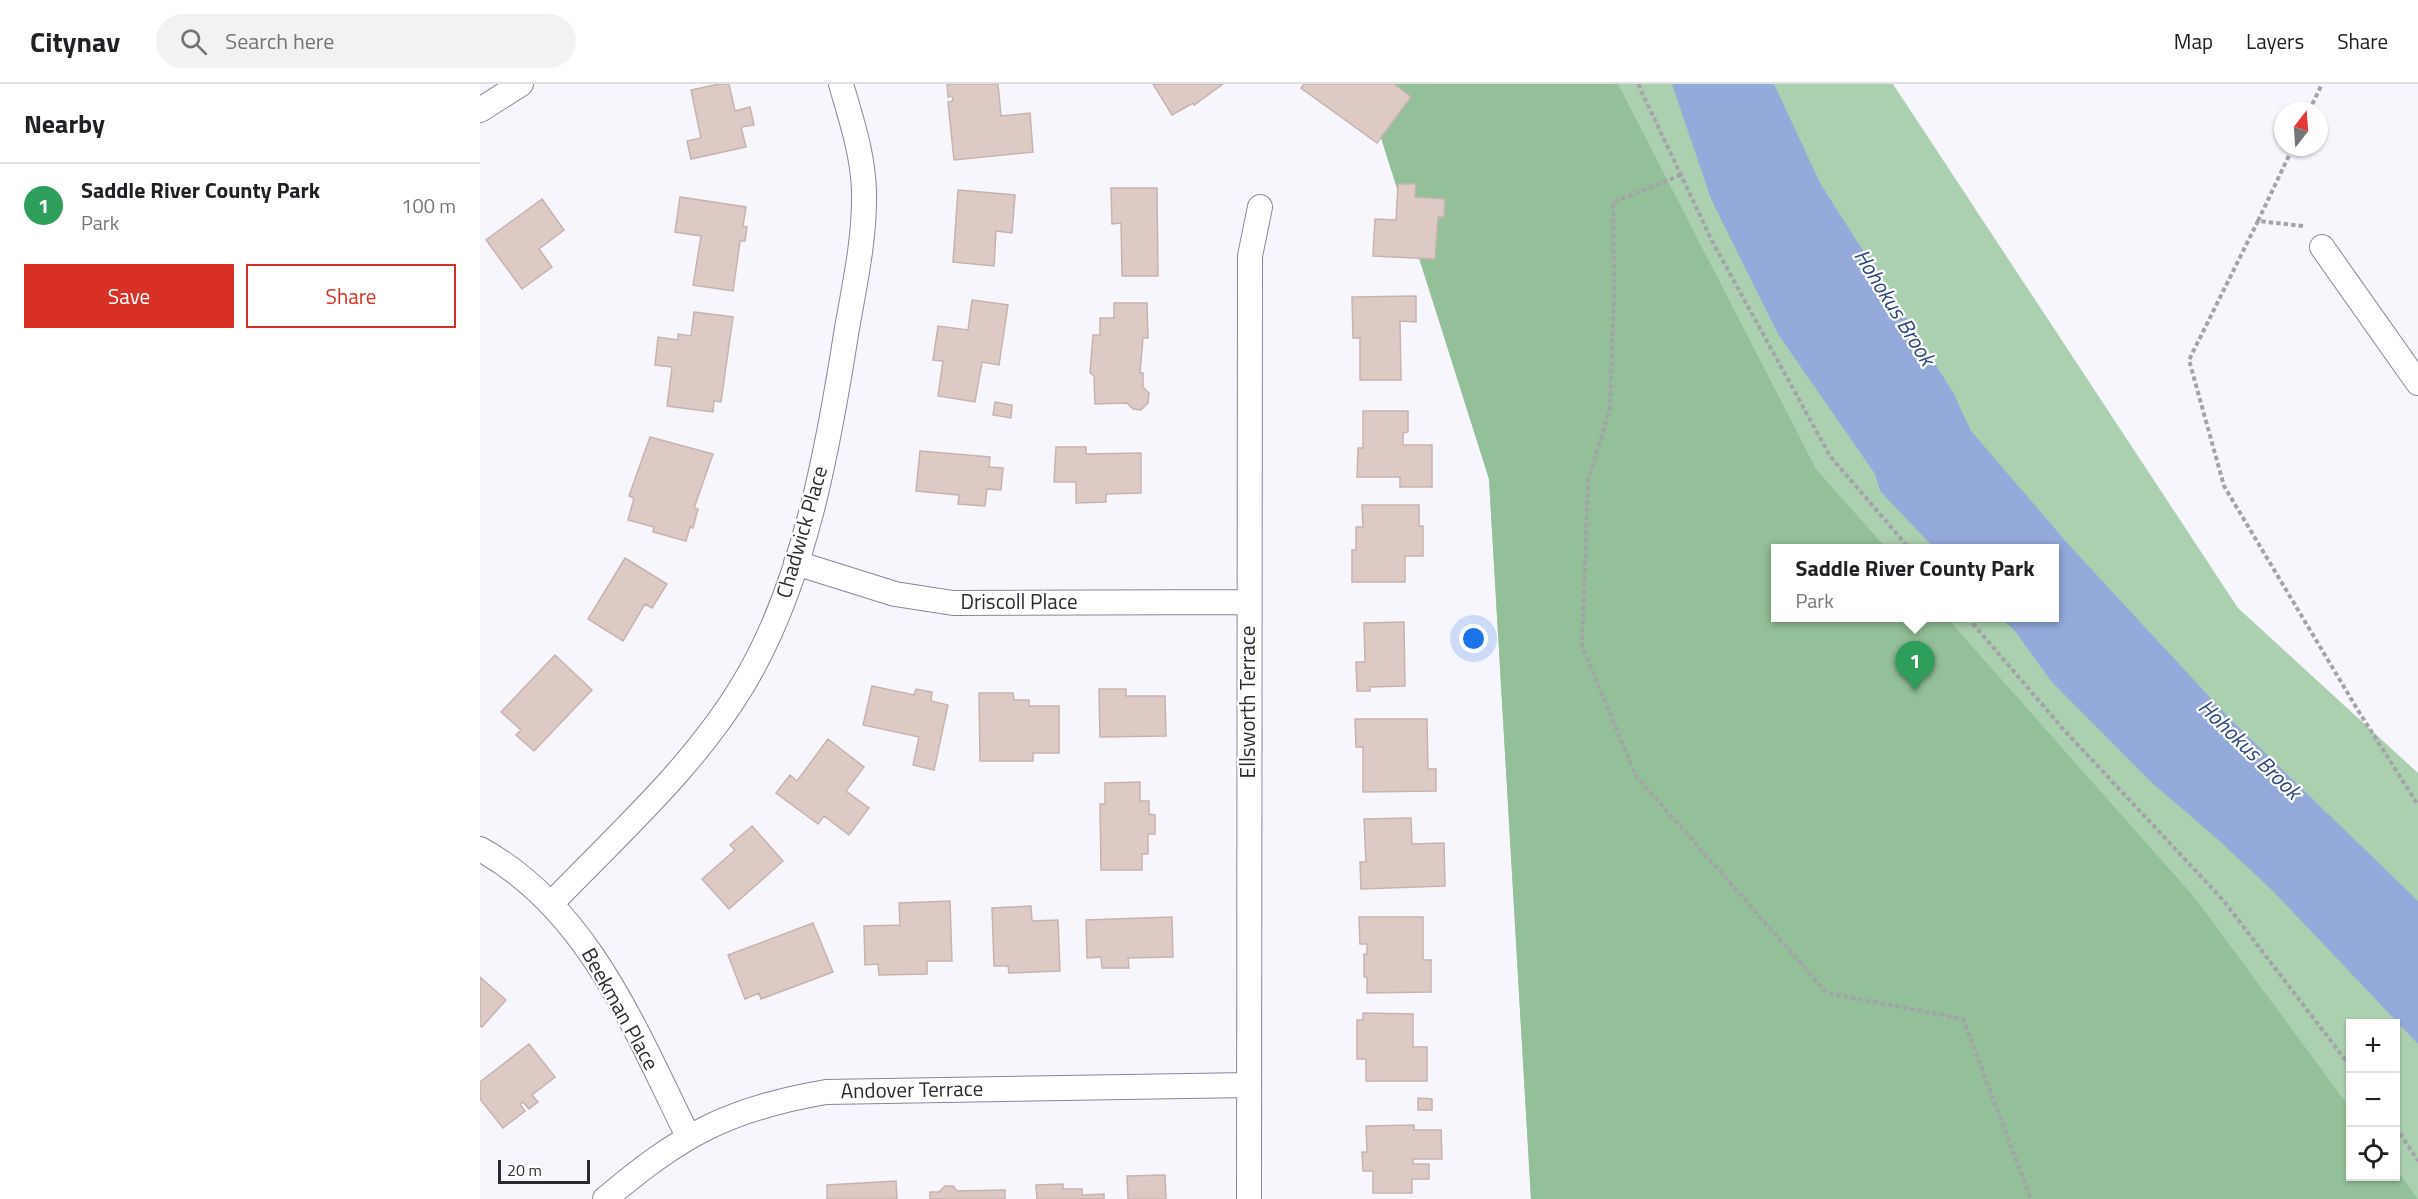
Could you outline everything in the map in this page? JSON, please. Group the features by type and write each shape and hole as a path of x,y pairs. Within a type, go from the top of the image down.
{"street":[{"path":"480,110 520,84"},
{"name":"Chadwick Place","path":"550,904 666,785 708,737 744,683 774,624 796,563 832,423 862,238 864,191 858,144 841,84"},
{"name":"Ellsworth Terrace","path":"1249,1199 1250,256 1260,207"},
{"path":"2322,247 2418,383"},
{"name":"Driscoll Place","path":"796,563 895,594 953,603 1248,602"},
{"name":"Beekman Place","path":"480,849 530,885 588,947 619,997 688,1136"},
{"name":"Andover Terrace","path":"606,1199 651,1160 688,1136 731,1115 777,1100 826,1092 1249,1085"}],"path":[{"path":"1638,84 1712,241 1830,456 1905,544"},
{"path":"2313,102 2322,84"},
{"path":"2289,156 2189,360 2224,486 2418,805"},
{"path":"1681,175 1613,202 1614,296 1610,408 1588,481 1582,646 1636,776 1827,993 1963,1019 2031,1199"},
{"path":"2258,221 2321,228 2322,247"},
{"path":"1971,622 2064,730 2223,900 2346,1061"},
{"path":"2400,1133 2418,1161"}],"green space":[{"path":"1364,84 1893,84 2238,608 2418,773 2418,1199 1531,1199 1489,479"},
{"path":"1364,84 1618,84 1816,469 1882,544 1771,544 1771,622 1951,622 2195,898 2346,1103 2346,1181 2400,1181 2400,1174 2418,1199 1531,1199 1489,479"}],"water":[{"name":"Hohokus Brook","path":"1672,84 1774,84 1820,183 1953,392 1971,431 2069,545 2229,718 2418,901 2418,1044 2400,1025 2400,1019 2394,1019 2272,890 2151,782 2051,681 2015,631 2005,622 2059,622 2059,544 1930,544 1880,491 1875,474 1778,334 1711,199"}],"building":[{"path":"729,84 735,111 750,107 754,125 741,127 746,147 691,159 687,141 701,138 691,90"},
{"path":"947,84 998,84 1001,116 1030,113 1033,152 954,160 948,102 953,101 952,96 948,97"},
{"path":"1153,84 1223,84 1194,105 1193,103 1172,115"},
{"path":"1304,84 1394,84 1411,97 1377,143 1301,88"},
{"path":"1398,184 1416,184 1415,197 1445,199 1444,217 1438,217 1435,259 1373,256 1375,219 1396,220"},
{"path":"1111,188 1157,188 1158,276 1122,276 1121,223 1112,224"},
{"path":"958,190 1015,195 1012,233 996,231 994,266 953,262"},
{"path":"680,197 746,207 743,226 747,227 745,241 740,241 733,291 693,285 701,236 675,232"},
{"path":"542,199 564,230 539,249 552,267 522,289 486,240"},
{"path":"1416,296 1416,322 1400,321 1401,380 1360,380 1360,338 1353,338 1352,297"},
{"path":"972,300 1008,305 999,365 982,362 975,402 938,396 943,361 933,360 938,326 968,330"},
{"path":"1114,303 1147,303 1148,338 1143,338 1140,373 1143,373 1143,387 1149,393 1148,403 1141,410 1133,409 1127,403 1095,404 1094,376 1090,373 1093,335 1100,335 1100,318 1114,318"},
{"path":"694,312 733,317 721,402 714,401 713,412 667,406 672,367 655,365 658,337 678,340 678,334 691,336"},
{"path":"995,402 1012,405 1011,418 993,415"},
{"path":"1363,411 1408,411 1408,432 1403,433 1403,445 1432,445 1432,487 1400,487 1400,477 1357,477 1358,448 1363,448"},
{"path":"650,437 713,454 694,508 698,509 693,528 690,527 686,541 653,532 654,527 628,520 634,498 629,496"},
{"path":"1056,447 1086,447 1086,454 1141,453 1141,493 1106,494 1106,502 1076,503 1076,482 1054,482"},
{"path":"920,451 990,457 989,467 1003,468 1001,490 987,489 985,506 958,504 959,495 916,491"},
{"path":"1362,505 1419,505 1419,526 1423,526 1423,556 1405,556 1405,582 1352,582 1352,550 1356,550 1356,527 1363,527"},
{"path":"625,558 667,584 652,608 645,604 623,641 588,619"},
{"path":"1404,622 1405,686 1370,687 1370,691 1357,691 1356,662 1365,662 1364,623"},
{"path":"555,655 592,690 534,751 516,735 521,730 501,712"},
{"path":"872,686 914,695 916,689 932,692 931,701 948,705 934,770 913,765 919,737 863,725"},
{"path":"1099,689 1126,689 1126,696 1165,696 1166,736 1100,737"},
{"path":"979,693 1013,693 1014,700 1029,700 1029,706 1059,706 1059,753 1033,753 1033,761 980,761"},
{"path":"1355,719 1427,719 1428,769 1436,769 1436,791 1363,792 1363,747 1356,747"},
{"path":"828,739 864,767 846,791 869,808 849,835 824,816 818,824 776,793 790,775 797,781"},
{"path":"1140,782 1140,801 1149,801 1149,814 1155,815 1155,834 1148,834 1148,854 1142,854 1142,870 1101,870 1100,804 1105,804 1105,783"},
{"path":"1411,818 1412,844 1444,843 1445,886 1361,889 1360,862 1366,862 1364,819"},
{"path":"752,826 783,861 729,909 702,879 735,850 730,845"},
{"path":"950,901 952,961 927,961 927,974 879,975 878,964 865,965 864,926 900,925 899,903"},
{"path":"1031,906 1032,921 1058,920 1060,971 1009,973 1008,966 994,966 992,908"},
{"path":"1172,917 1173,957 1128,958 1129,968 1102,968 1101,957 1087,958 1086,920"},
{"path":"1359,917 1423,917 1423,960 1431,960 1431,992 1367,993 1364,954 1367,954 1367,944 1360,944"},
{"path":"813,923 833,972 761,999 759,993 745,999 728,955"},
{"path":"480,977 506,1000 482,1027 480,1026"},
{"path":"1363,1013 1413,1014 1413,1047 1427,1047 1427,1081 1366,1081 1366,1059 1357,1059 1357,1020 1363,1020"},
{"path":"529,1044 555,1077 532,1095 538,1102 529,1109 523,1102 520,1104 525,1111 503,1128 480,1099 480,1082"},
{"path":"1418,1098 1432,1099 1432,1110 1418,1110"},
{"path":"1414,1125 1414,1130 1441,1130 1442,1159 1413,1159 1413,1164 1429,1164 1429,1179 1412,1179 1412,1193 1373,1193 1373,1171 1363,1171 1362,1152 1367,1152 1366,1126"},
{"path":"1165,1175 1166,1199 1128,1199 1127,1176"},
{"path":"896,1181 897,1199 827,1199 827,1185"},
{"path":"1063,1184 1063,1189 1082,1189 1082,1195 1104,1194 1104,1199 1037,1199 1036,1185"},
{"path":"945,1186 953,1186 957,1191 1005,1190 1005,1199 930,1199 930,1192 939,1192"}],"place":[{"name":"Saddle River County Park","path":"1915,691"}]}
